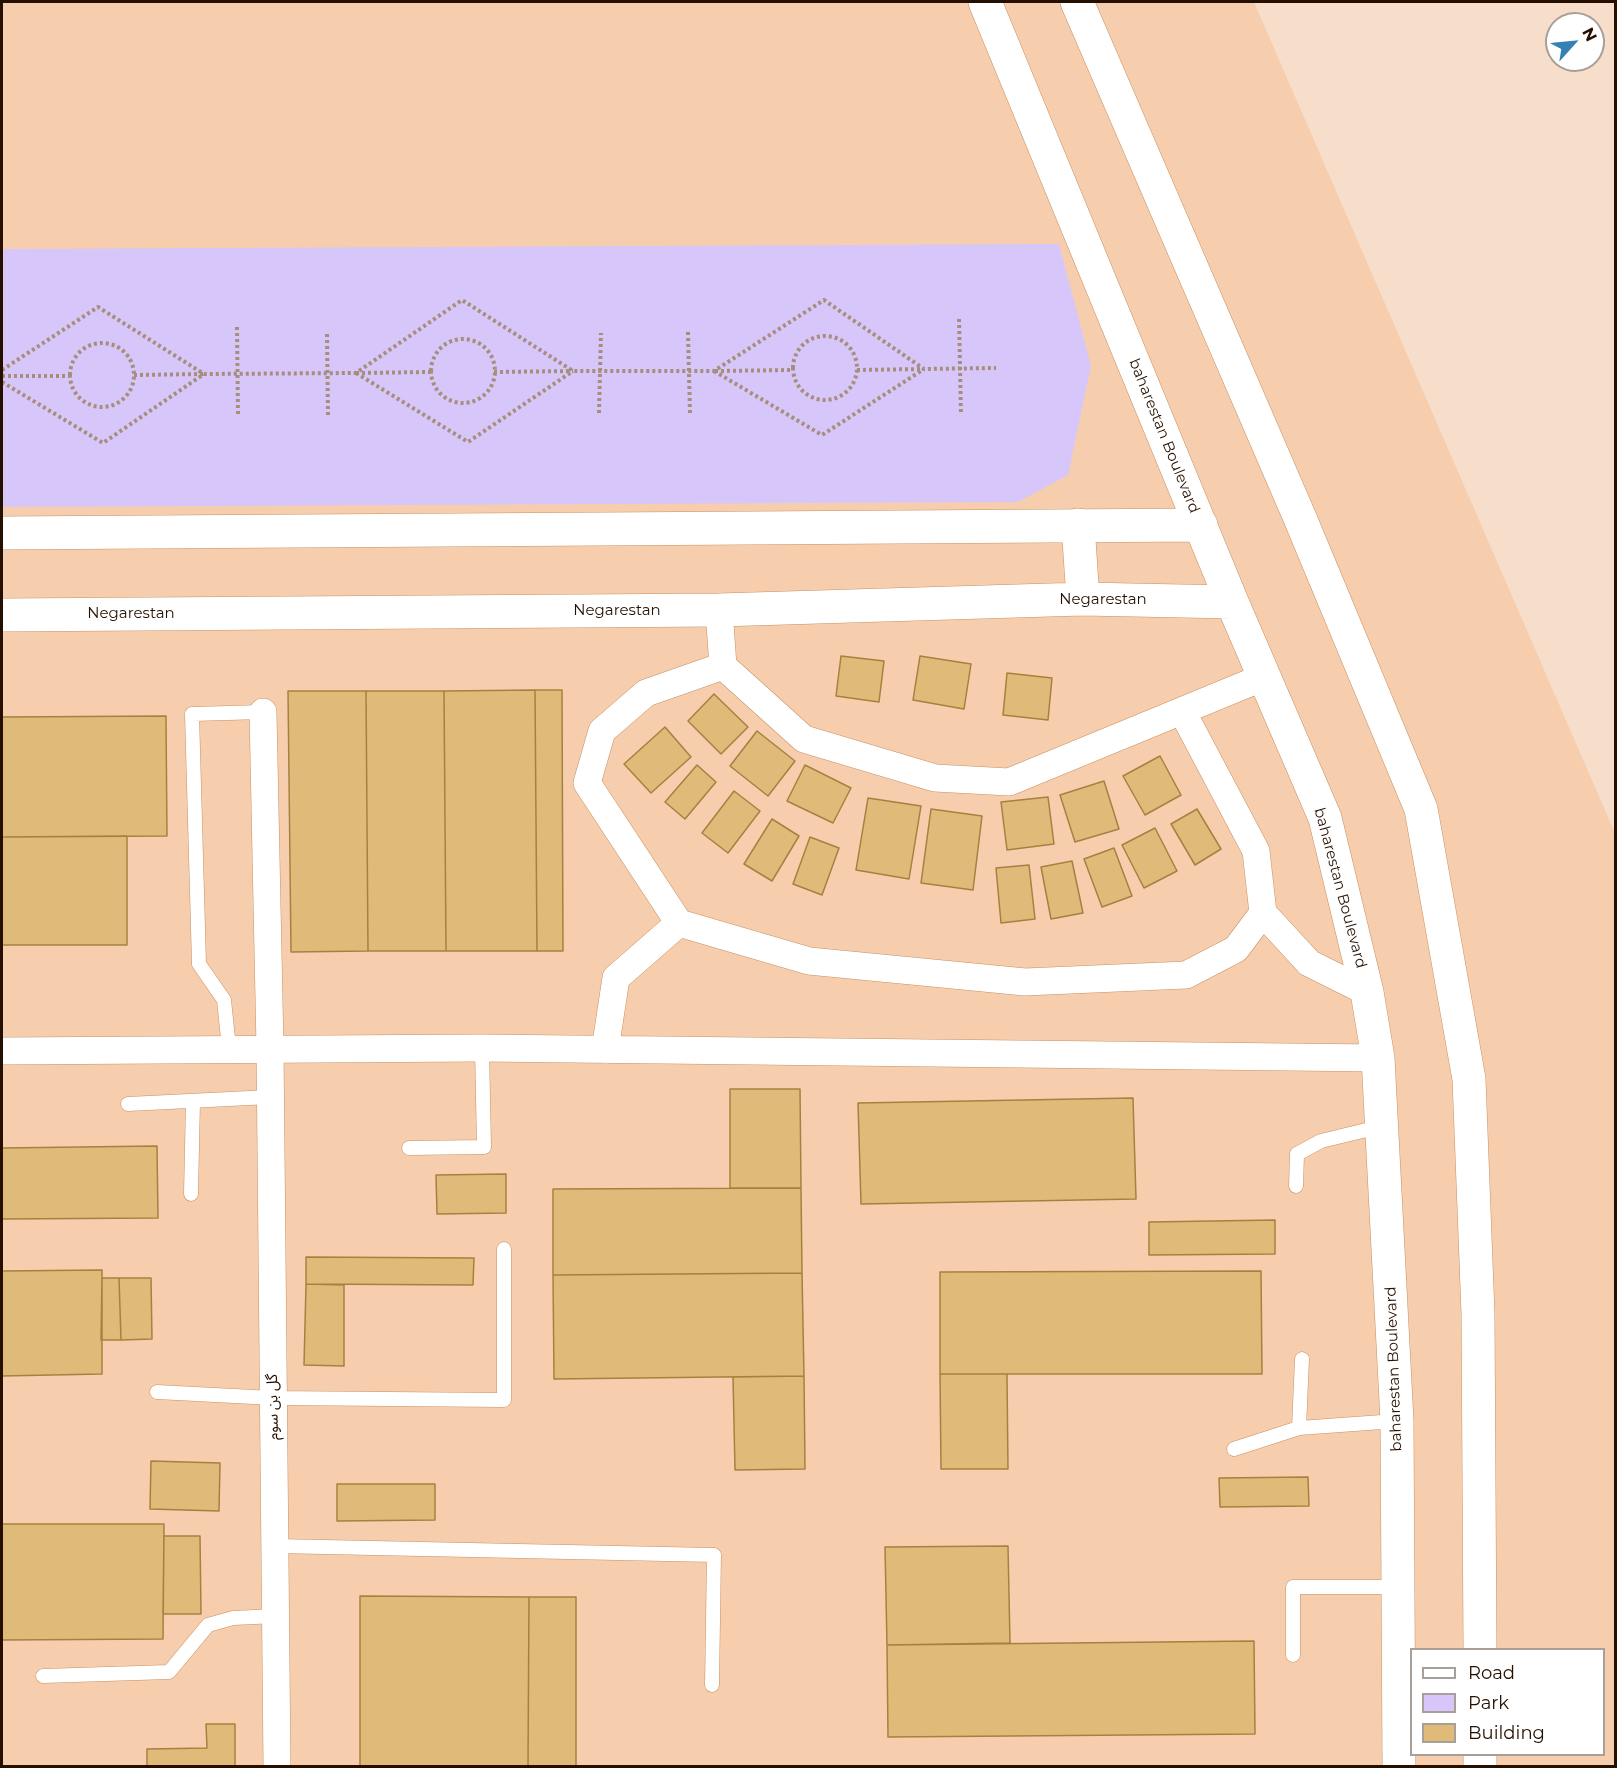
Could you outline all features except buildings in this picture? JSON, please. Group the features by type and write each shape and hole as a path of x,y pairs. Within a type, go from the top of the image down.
{"street":[{"name":"baharestan Boulevard","path":"985,2 1232,602 1325,818 1367,992 1378,1058 1383,1126 1397,1421 1399,1767"},
{"path":"1077,2 1300,518 1421,809 1469,1079 1478,1314 1480,1648"},
{"path":"1078,525 1083,599"},
{"path":"2,533 1201,525"},
{"name":"Negarestan","path":"2,615 719,610 1083,599 1232,602"},
{"path":"719,610 723,666 804,739 935,778 1009,782 1264,677"},
{"path":"723,666 646,693 602,731 587,783 679,923 809,961 1025,982 1186,975 1236,949 1263,913"},
{"path":"1182,711 1257,850 1263,913 1309,963 1367,992"},
{"name":"گل بن سوم","path":"263,712 270,1048 277,1767"},
{"path":"604,1050 616,978 679,923"},
{"path":"2,1051 482,1048 1378,1058"}],"lane":[{"path":"229,1048 224,1000 199,963 192,714 263,712"},
{"path":"409,1148 484,1147 482,1048"},
{"path":"128,1104 270,1098"},
{"path":"191,1194 193,1101"},
{"path":"1296,1186 1297,1154 1321,1142 1383,1126"},
{"path":"157,1392 273,1398 504,1400 504,1249"},
{"path":"1299,1428 1302,1359"},
{"path":"1234,1449 1299,1428 1397,1421"},
{"path":"275,1546 714,1555 712,1685"},
{"path":"1293,1655 1293,1587 1398,1587"},
{"path":"43,1676 169,1672 208,1624 232,1618 276,1616"}],"path":[{"path":"356,373 462,300 573,371"},
{"path":"714,371 824,300 924,369"},
{"path":"2,370 98,307 204,374"},
{"path":"959,319 961,415"},
{"path":"237,327 238,415"},
{"path":"688,332 690,413"},
{"path":"598,413 601,333"},
{"path":"327,334 328,417"},
{"path":"824,337 843,342 851,350 856,359 857,370 855,380 842,396 832,400 821,400 803,392 796,383 793,370 795,357 804,344 824,337"},
{"path":"457,339 466,339 479,343 485,348 491,358 494,372 492,383 483,395 474,401 465,403 445,398 437,390 431,372 433,359 438,350 457,339"},
{"path":"100,344 112,345 120,349 130,361 134,375 131,388 119,402 98,407 80,398 72,387 70,376 74,361 81,351 90,345 100,344"},
{"path":"857,370 996,368"},
{"path":"714,371 822,435 924,369"},
{"path":"494,372 793,370"},
{"path":"356,373 468,442 573,371"},
{"path":"134,375 431,372"},
{"path":"2,382 103,443 204,374"},
{"path":"2,376 70,376"}],"shaded area":[{"path":"2,2 1254,2 1615,833 1615,1766 2,1766"}],"green space":[{"path":"1059,244 1091,366 1068,475 1018,502 2,507 2,249"}]}
